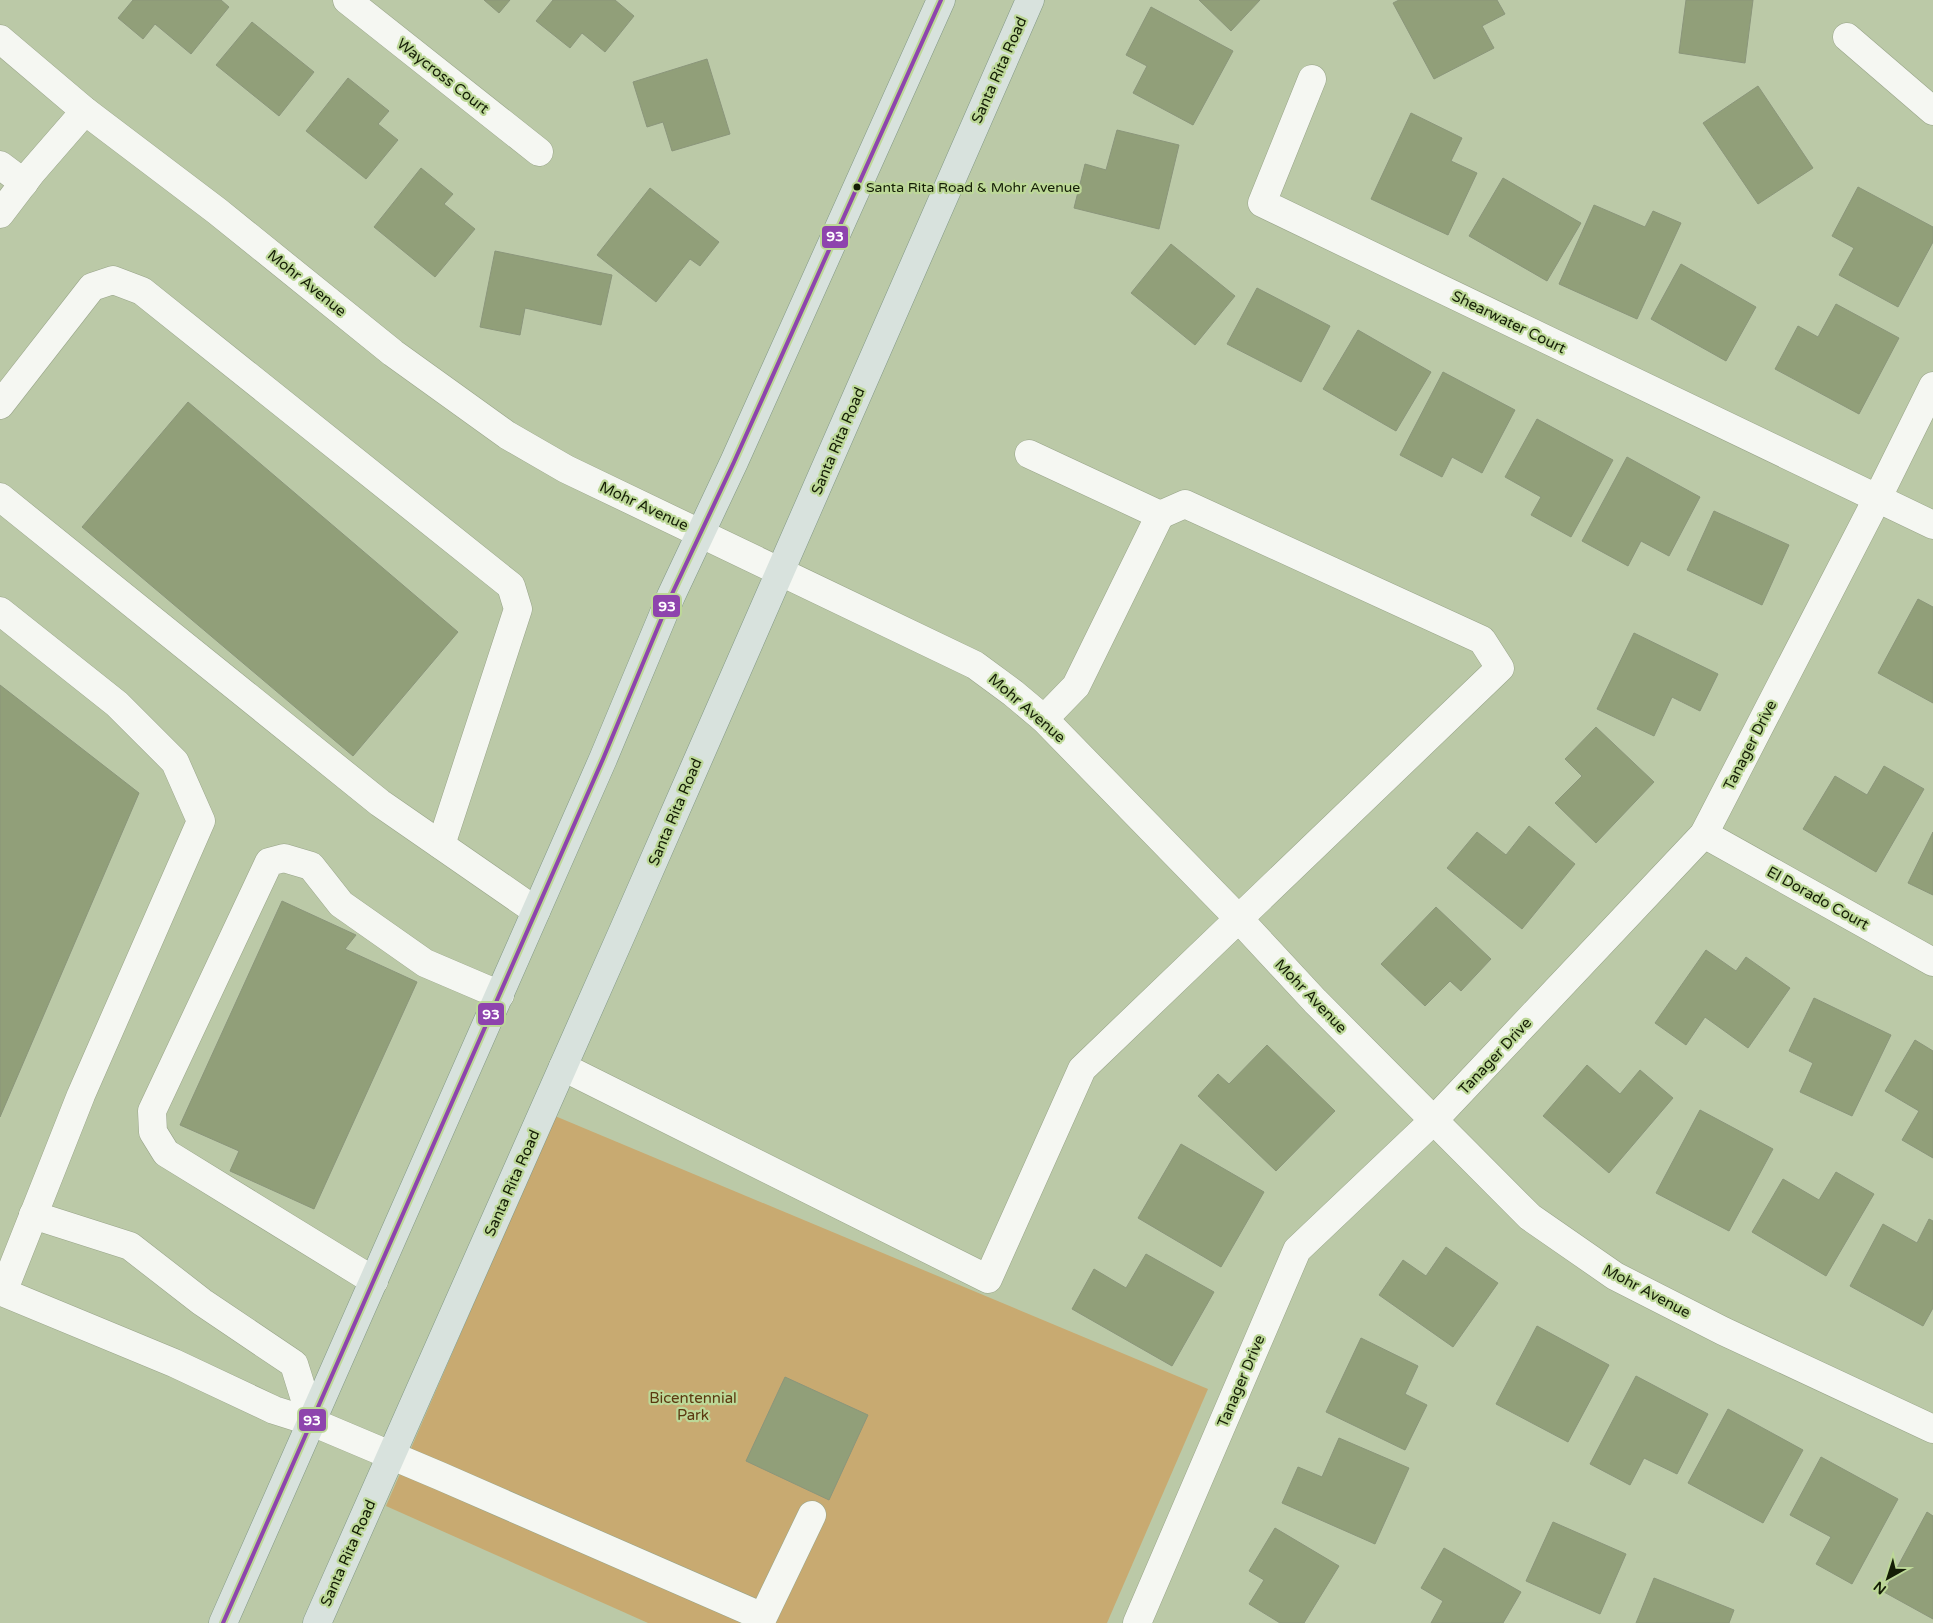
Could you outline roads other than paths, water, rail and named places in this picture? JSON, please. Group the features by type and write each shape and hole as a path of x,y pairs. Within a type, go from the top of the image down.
{"main road":[{"path":"223,1623 500,996 603,759 671,596 941,0"},
{"name":"Santa Rita Road","path":"317,1623 563,1067 1030,0"}],"street":[{"name":"Waycross Court","path":"347,0 539,152"},
{"path":"1847,37 1933,111"},
{"name":"Mohr Avenue","path":"0,39 85,111 217,211 393,353 506,435 566,469 975,665 1013,693 1044,719 1238,918 1315,1001 1530,1217 1615,1276 1724,1331 1933,1429"},
{"name":"Shearwater Court","path":"1312,78 1262,203 1877,498"},
{"path":"0,214 85,111"},
{"path":"0,165 24,183"},
{"path":"0,404 92,287 114,280 142,291 510,586 518,609 441,845"},
{"name":"Tanager Drive","path":"1138,1623 1297,1250 1433,1121 1704,834 1933,386"},
{"path":"1029,454 1160,515"},
{"path":"0,497 380,803 536,911"},
{"path":"1877,498 1933,525"},
{"path":"563,1067 988,1279 1082,1069 1500,668 1482,640 1185,504 1160,515 1076,686 1044,719"},
{"path":"0,611 117,704 175,762 201,821 81,1095 1,1291 174,1363 274,1410 312,1422 391,1455 763,1617 812,1515"},
{"name":"El Dorado Court","path":"1704,834 1933,962"},
{"path":"374,1281 166,1153 153,1132 152,1111 269,862 284,858 310,866 341,904 425,963 500,996"},
{"path":"33,1214 130,1246 202,1302 294,1364 312,1422"}],"place":[{"name":"Santa Rita Road & Mohr Avenue","path":"857,187"}],"park label":[{"name":"Bicentennial Park","path":"693,1406"}]}
